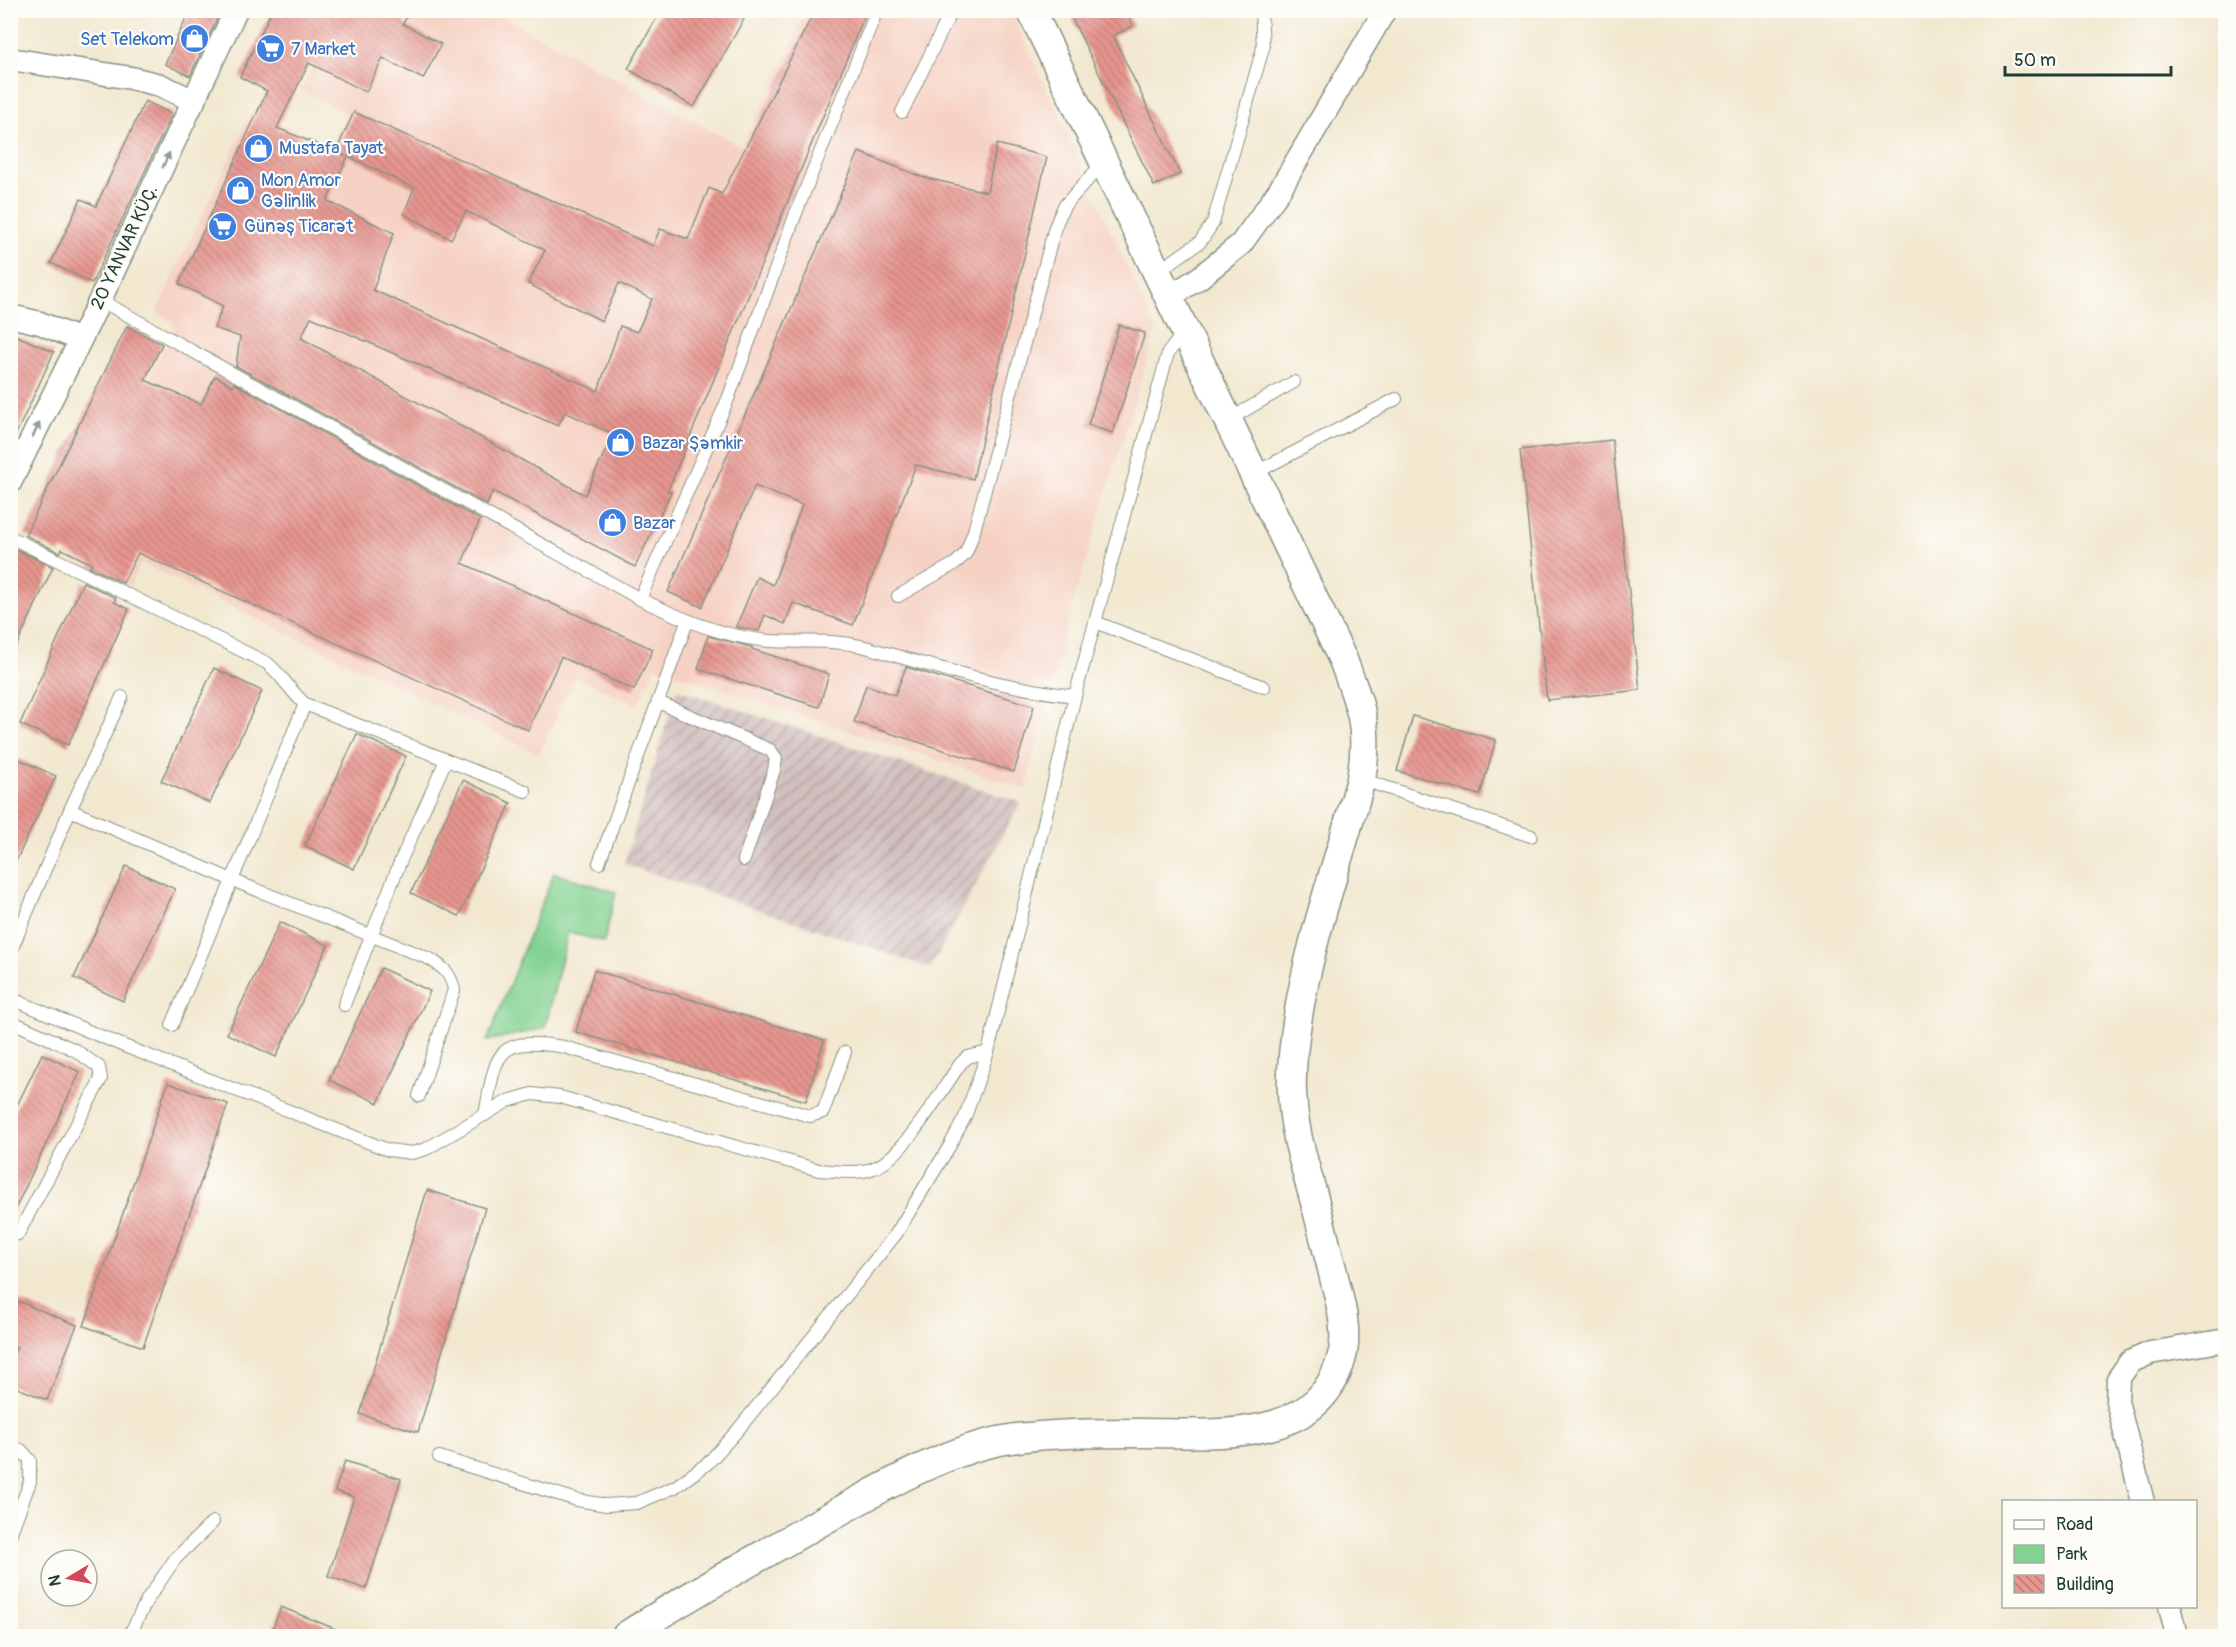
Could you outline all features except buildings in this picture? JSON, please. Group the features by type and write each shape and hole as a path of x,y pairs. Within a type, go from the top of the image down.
{"street":[{"name":"20 YANVAR KÜÇ.","path":"10,483 100,300 236,10"},
{"path":"626,1636 880,1488 972,1449 1011,1438 1046,1434 1241,1432 1266,1428 1288,1420 1309,1407 1324,1393 1343,1351 1340,1303 1311,1187 1299,1149 1292,1089 1294,1039 1303,985 1316,932 1361,779 1365,754 1364,722 1358,699 1342,660 1031,10"},
{"path":"1163,284 1199,278 1241,244 1279,191 1385,10"},
{"path":"10,59 131,78 160,85 194,101"},
{"path":"10,316 40,323 80,340"},
{"path":"2142,1500 2117,1401 2118,1379 2130,1362 2150,1353 2226,1340"},
{"path":"2170,1608 2177,1636"}],"lane":[{"path":"640,599 728,399 796,213 877,10"},
{"path":"902,112 952,10"},
{"path":"1163,284 1200,242 1213,223 1263,48 1261,10"},
{"path":"898,596 956,563 966,553 974,531 1054,227 1064,206 1104,163"},
{"path":"100,300 640,599 687,622 716,632 769,641 827,640 862,646 1007,686 1075,696"},
{"path":"439,1457 577,1500 606,1505 637,1503 675,1487 708,1463 737,1431 896,1234 965,1117 987,1052 1075,696 1168,353 1179,340"},
{"path":"1228,420 1294,382"},
{"path":"1253,474 1396,399"},
{"path":"10,537 267,663 280,674 304,704 525,791"},
{"path":"599,863 687,622"},
{"path":"1095,622 1264,687"},
{"path":"10,953 70,810 122,697"},
{"path":"658,702 770,750 776,758 744,860"},
{"path":"172,1025 304,704"},
{"path":"344,1005 401,860 447,760"},
{"path":"1361,779 1531,836"},
{"path":"70,810 232,880 430,959 446,969 454,990 419,1096"},
{"path":"10,998 124,1046 388,1150 411,1153 426,1149 508,1101 532,1094 560,1097 819,1170 851,1173 875,1168 900,1149 961,1063 968,1057 987,1052"},
{"path":"10,1021 75,1050 99,1066 101,1079 18,1234 10,1235"},
{"path":"485,1115 495,1065 504,1051 519,1045 537,1043 564,1047 810,1116 823,1112 845,1052"},
{"path":"10,1446 21,1450 30,1460 30,1482 10,1535"},
{"path":"129,1636 147,1600 175,1558 213,1522"}],"shaded area":[{"name":"Bazar Şəmkir","path":"342,11 492,11 741,147 808,11 1011,11 1156,330 1067,623 1026,789 655,667 638,705 575,677 539,754 141,563 129,588 66,555 175,324 156,312 251,113 332,145 347,114 301,90"},
{"path":"677,689 1021,802 930,968 624,864"}],"green space":[{"path":"554,873 616,892 604,942 568,932 545,1028 487,1041"}],"place":[{"name":"Set Telekom","path":"195,39"},
{"name":"7 Market","path":"270,49"},
{"name":"Mustafa Tayat","path":"258,148"},
{"name":"Mon Amor Gəlinlik","path":"240,190"},
{"name":"Günəş Ticarət","path":"223,226"},
{"name":"Bazar Şəmkir","path":"621,443"},
{"name":"Bazar","path":"612,523"}]}
